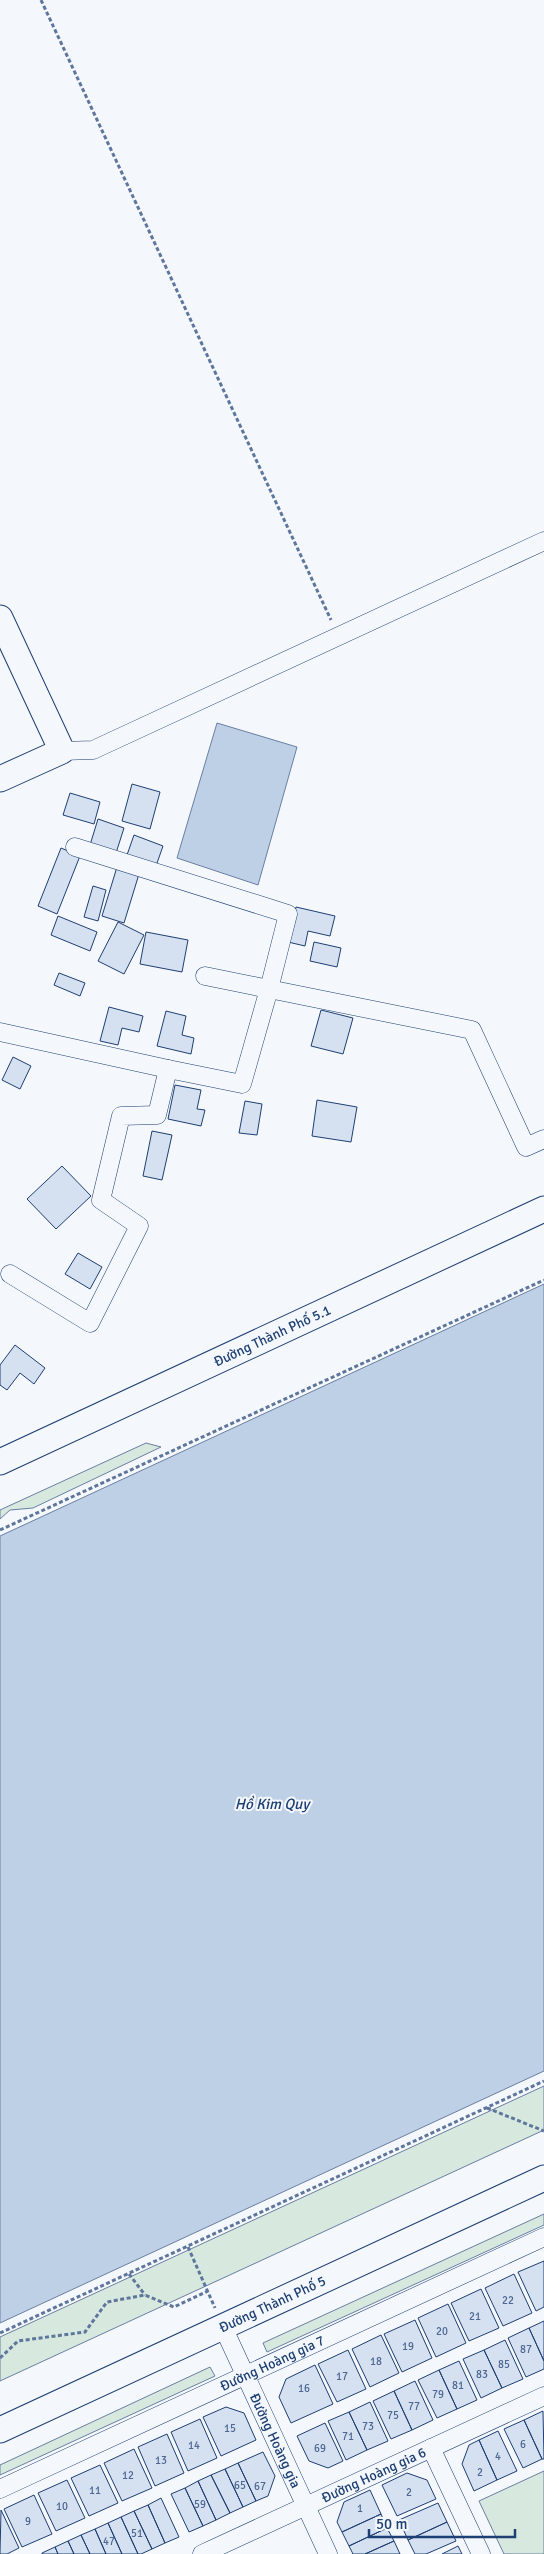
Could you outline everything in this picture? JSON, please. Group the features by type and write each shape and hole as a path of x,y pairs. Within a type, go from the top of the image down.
{"street":[{"path":"0,779 62,751 93,750 544,541"},
{"path":"0,618 62,751"},
{"path":"0,1032 242,1084 288,914 75,847"},
{"path":"205,976 472,1030 526,1147 544,1139"},
{"path":"10,1274 90,1323 139,1226 101,1200 121,1116 157,1115 168,1069"},
{"name":"Đường Thành Phố 5.1","path":"0,1462 544,1209"},
{"name":"Đường Thành Phố 5","path":"0,2430 544,2178"},
{"name":"Đường Hoàng gia 7","path":"0,2489 544,2237"},
{"name":"Đường Hoàng gia","path":"224,2327 328,2554"},
{"name":"Đường Hoàng gia 6","path":"202,2554 544,2396"},
{"path":"431,2448 481,2554"}],"path":[{"path":"40,0 339,636"},
{"path":"0,1530 544,1280"},
{"path":"0,2333 544,2081"},
{"path":"487,2108 544,2131"},
{"path":"129,2274 145,2295 174,2307 208,2291 188,2247"},
{"path":"0,2358 18,2341 85,2332 107,2302 145,2295"}],"shaded area":[{"path":"146,1443 161,1447 33,1508 10,1510 0,1519 0,1510"},
{"path":"544,2086 544,2130 0,2381 0,2337"},
{"path":"544,2214 544,2225 267,2352 263,2343"},
{"path":"210,2367 215,2376 0,2475 0,2465"},
{"path":"544,2471 544,2554 504,2554 479,2501"}],"water":[{"path":"217,723 297,747 258,885 177,858"},
{"name":"Hồ Kim Quy","path":"544,1284 544,2071 0,2323 0,1536"}],"building":[{"path":"132,784 160,792 150,829 122,821"},
{"path":"70,793 100,802 94,824 63,815"},
{"path":"98,819 124,828 116,853 90,845"},
{"path":"134,835 163,846 156,866 127,855"},
{"path":"61,848 80,856 57,914 38,906"},
{"path":"117,867 139,874 124,923 102,916"},
{"path":"93,886 106,890 98,921 84,917"},
{"path":"296,907 335,916 330,936 308,931 305,946 288,942"},
{"path":"58,916 97,932 90,951 51,935"},
{"path":"118,922 144,935 124,974 98,961"},
{"path":"146,932 188,940 182,972 140,964"},
{"path":"314,942 341,948 337,967 310,961"},
{"path":"59,973 85,983 80,996 54,985"},
{"path":"109,1007 143,1016 139,1032 122,1028 118,1045 100,1041"},
{"path":"321,1010 353,1018 343,1054 311,1046"},
{"path":"166,1011 186,1016 182,1035 194,1038 191,1054 157,1046"},
{"path":"13,1057 31,1066 20,1089 2,1080"},
{"path":"175,1085 201,1090 197,1109 205,1110 201,1126 168,1119"},
{"path":"317,1100 357,1107 351,1142 312,1136"},
{"path":"245,1101 262,1104 257,1135 239,1133"},
{"path":"152,1131 172,1135 162,1180 143,1176"},
{"path":"62,1166 91,1196 56,1229 27,1199"},
{"path":"78,1253 102,1267 90,1289 65,1274"},
{"path":"15,1345 45,1368 34,1384 20,1373 7,1390 0,1385 0,1365"},
{"path":"544,2261 544,2307 536,2311 518,2272"},
{"path":"514,2274 532,2313 503,2326 485,2288"},
{"path":"481,2289 499,2328 469,2341 451,2303"},
{"path":"448,2304 466,2343 436,2357 418,2318"},
{"path":"415,2320 432,2358 402,2372 384,2334"},
{"path":"544,2321 544,2361 529,2328"},
{"path":"529,2328 544,2361 544,2369 526,2377 508,2338"},
{"path":"381,2335 399,2373 370,2387 352,2349"},
{"path":"505,2340 523,2379 502,2388 484,2350"},
{"path":"348,2350 366,2389 337,2402 318,2364"},
{"path":"484,2350 502,2388 481,2398 463,2359"},
{"path":"459,2361 477,2400 457,2409 439,2370"},
{"path":"315,2365 333,2404 291,2423 279,2397 286,2379"},
{"path":"439,2370 457,2409 437,2418 418,2380"},
{"path":"415,2381 433,2420 412,2430 394,2391"},
{"path":"394,2391 412,2430 391,2439 373,2401"},
{"path":"370,2402 388,2441 367,2450 349,2412"},
{"path":"226,2407 244,2413 256,2440 221,2456 203,2417"},
{"path":"543,2411 544,2459 542,2459 524,2420"},
{"path":"349,2412 367,2450 346,2460 328,2421"},
{"path":"200,2419 217,2458 188,2471 171,2432"},
{"path":"524,2420 542,2459 523,2468 504,2429"},
{"path":"325,2423 343,2461 328,2468 309,2461 297,2436"},
{"path":"498,2431 517,2471 497,2480 479,2440"},
{"path":"167,2434 184,2473 155,2486 138,2447"},
{"path":"479,2440 497,2480 474,2491 462,2464 469,2445"},
{"path":"134,2449 152,2488 122,2501 104,2463"},
{"path":"263,2452 275,2476 268,2496 256,2501 238,2463"},
{"path":"238,2463 256,2501 243,2507 225,2469"},
{"path":"100,2465 118,2503 89,2516 71,2478"},
{"path":"225,2469 243,2507 230,2513 211,2475"},
{"path":"407,2473 427,2480 436,2499 397,2516 382,2485"},
{"path":"211,2475 230,2513 216,2520 198,2481"},
{"path":"67,2480 85,2518 56,2531 38,2493"},
{"path":"198,2481 216,2520 203,2526 185,2488"},
{"path":"185,2488 203,2526 189,2532 171,2494"},
{"path":"370,2490 381,2514 342,2532 337,2522 344,2502"},
{"path":"34,2495 52,2534 22,2547 4,2509"},
{"path":"161,2498 179,2537 165,2543 148,2505"},
{"path":"438,2503 447,2522 408,2540 399,2520"},
{"path":"148,2505 165,2543 152,2549 134,2511"},
{"path":"1,2510 19,2548 7,2554 0,2554"},
{"path":"134,2511 152,2549 141,2554 138,2554 121,2517"},
{"path":"381,2514 387,2528 349,2546 342,2532"},
{"path":"121,2517 138,2554 122,2554 108,2523"},
{"path":"447,2522 456,2541 426,2554 415,2554 408,2540"},
{"path":"108,2523 122,2554 106,2554 95,2529"},
{"path":"387,2528 394,2541 365,2554 353,2554 349,2546"},
{"path":"95,2529 106,2554 90,2554 81,2535"},
{"path":"81,2535 90,2554 74,2554 68,2541"},
{"path":"68,2541 74,2554 58,2554 55,2547"},
{"path":"394,2541 400,2554 365,2554"},
{"path":"458,2546 462,2554 442,2554"},
{"path":"55,2547 58,2554 42,2554 42,2553"}]}
